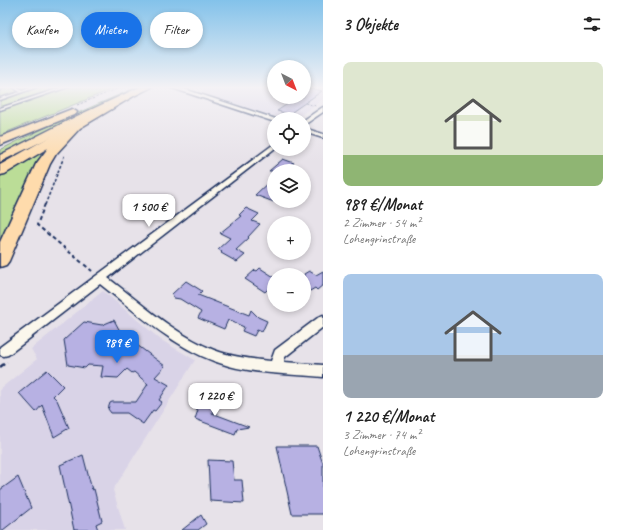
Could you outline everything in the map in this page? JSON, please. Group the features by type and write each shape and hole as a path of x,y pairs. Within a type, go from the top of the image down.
{"highway":[{"path":"0,141 72,112"},
{"path":"0,171 75,128 98,112"},
{"path":"0,261 42,164 51,152 75,128"}],"main road":[{"path":"0,148 72,112"},
{"path":"0,158 92,112"}],"street":[{"path":"248,112 267,118"},
{"path":"311,118 319,112"},
{"path":"311,132 323,136"},
{"path":"4,351 267,151"},
{"path":"100,278 173,333 195,347 228,360 276,367 323,371"},
{"path":"276,367 279,354 323,320"}],"path":[{"path":"66,150 37,225 100,278"}],"shaded area":[{"path":"260,112 305,112 267,112 267,114"},
{"path":"103,291 161,340 195,360 113,490 125,530 0,530 0,389 37,359 31,349"}],"green space":[{"path":"0,112 57,112 7,132 10,134 0,138"},
{"path":"81,112 92,112 0,156 0,150"},
{"path":"44,151 0,242 0,177"}],"building":[{"path":"283,159 294,163 293,164 277,164"},
{"path":"267,184 267,199 255,195"},
{"path":"246,208 259,214 252,221 260,224 248,237 249,238 236,250 245,255 237,262 221,253 222,252 218,249 230,238 220,233 241,216 239,215"},
{"path":"260,268 267,272 267,290 265,292 245,279 255,270 257,271"},
{"path":"323,271 323,285 317,290 315,288 311,290 311,272 316,275"},
{"path":"186,281 202,291 198,295 249,315 251,310 258,317 267,321 262,332 257,330 254,336 242,331 244,327 228,320 224,329 198,318 201,312 180,299 174,298 172,294"},
{"path":"114,320 121,333 165,366 155,377 169,385 159,400 162,402 155,411 153,410 143,424 127,413 111,413 108,409 110,403 112,402 136,402 148,384 134,372 132,373 127,369 118,378 101,377 103,366 88,365 85,368 68,365 64,340 84,322 102,325"},
{"path":"47,370 63,386 53,396 57,400 69,428 54,437 42,405 36,412 19,393"},
{"path":"198,397 215,403 212,413 249,427 237,429 235,434 195,419 198,410 194,408"},
{"path":"277,446 317,446 323,464 323,514 292,514"},
{"path":"83,455 102,521 96,524 98,530 74,530 60,465"},
{"path":"208,460 232,461 234,480 242,480 244,503 210,501"},
{"path":"18,477 31,508 3,530 0,530 0,490"},
{"path":"201,515 206,524 198,530 182,530"}]}
